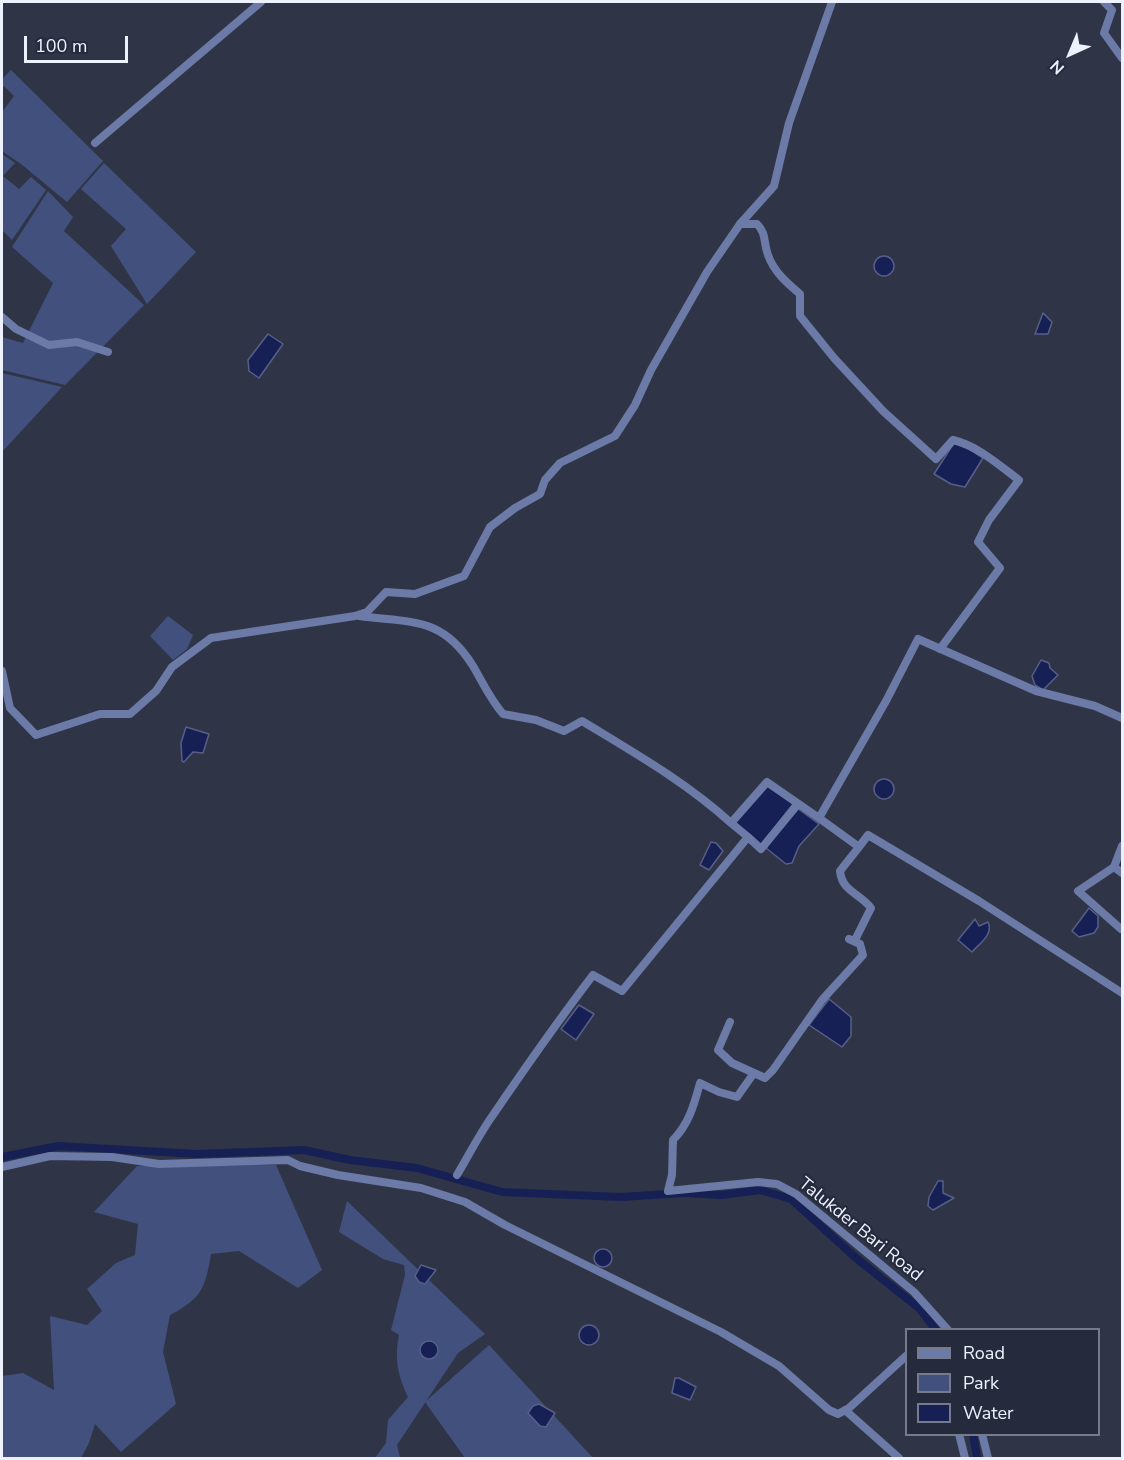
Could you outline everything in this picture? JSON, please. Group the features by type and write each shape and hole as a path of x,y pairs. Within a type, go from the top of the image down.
{"street":[{"path":"95,143 261,2"},
{"path":"2,671 10,708 36,735 100,714 130,714 156,691 172,667 211,638 355,616 367,612 386,592 415,594 464,576 490,527 515,508 540,494 545,480 560,463 615,436 636,405 651,370 707,272 740,224 774,186 789,123 832,2"},
{"path":"1104,2 1112,10 1104,33 1122,58"},
{"path":"740,224 757,225 765,232 767,253 775,269 801,294 800,316 834,358 883,411 936,459 953,440 965,443 1019,480 989,520 978,542 1000,567 940,649"},
{"path":"2,317 16,328 49,345 77,342 108,352"},
{"path":"355,616 414,622 439,629 459,645 490,699 502,714 536,720 564,731 582,721 663,771 713,806 761,849 798,804"},
{"path":"819,818 886,701 918,639 1036,691 1095,706 1122,718"},
{"path":"731,823 767,782 860,847"},
{"path":"730,1022 718,1050 732,1063 765,1078 830,991 863,955 863,948 852,940 871,908 865,899 849,891 841,882 840,871 868,835 966,893 1122,993"},
{"path":"457,1175 493,1113 593,975 621,991 748,837"},
{"path":"1121,929 1078,891 1114,867 1122,846"},
{"path":"1114,867 1122,873"},
{"name":"Talukder Bari Road","path":"754,1073 737,1097 700,1083 687,1121 673,1140 672,1175 668,1191 758,1182 777,1184 796,1194 914,1292 947,1328"},
{"path":"2,1167 50,1156 112,1157 159,1164 288,1160 300,1166 338,1175 421,1188 465,1202 505,1225 721,1332 779,1366 829,1410 838,1413 845,1410 905,1357"},
{"path":"845,1410 898,1458"},
{"path":"960,1436 965,1458"},
{"path":"982,1436 988,1458"}],"green space":[{"path":"11,70 103,161 67,202 2,151 2,112 14,96 4,86 2,89 2,79"},
{"path":"2,154 15,163 3,176 19,189 31,177 46,190 12,240 2,230"},
{"path":"104,163 196,252 147,304 111,246 126,229 81,189"},
{"path":"48,191 73,217 64,231 144,305 65,385 2,370 2,337 23,343 53,283 12,247"},
{"path":"2,373 62,387 2,452"},
{"path":"168,616 193,635 187,649 173,660 150,636"},
{"path":"276,1165 322,1270 298,1288 239,1251 211,1254 207,1276 200,1291 189,1303 170,1315 163,1352 176,1404 121,1452 95,1424 81,1458 2,1458 2,1376 23,1373 54,1390 50,1316 87,1325 102,1311 87,1289 116,1263 135,1255 138,1224 94,1212 137,1166"},
{"path":"347,1201 485,1334 458,1353 397,1445 400,1458 375,1458 386,1443 388,1420 408,1397 398,1367 399,1335 391,1330 405,1275 404,1265 383,1259 339,1232"},
{"path":"489,1345 593,1458 465,1458 425,1402"}],"water":[{"path":"884,256 891,259 894,266 891,273 884,276 877,273 874,266 877,259"},
{"path":"1043,313 1052,322 1048,334 1035,334"},
{"path":"268,334 283,344 259,378 249,371 248,360"},
{"path":"954,443 963,445 983,458 965,487 951,484 934,474"},
{"path":"1041,660 1049,663 1050,668 1058,675 1043,690 1035,685 1032,676"},
{"path":"186,727 209,734 203,753 193,752 184,762 182,761 181,743"},
{"path":"880,779 888,779 894,785 894,793 888,799 880,799 874,793 874,785"},
{"path":"767,786 793,804 760,846 735,822"},
{"path":"797,808 819,824 799,846 792,863 786,864 766,848"},
{"path":"711,842 716,843 723,851 709,870 700,865"},
{"path":"1089,908 1098,916 1098,927 1094,933 1079,937 1072,931"},
{"path":"975,919 979,926 988,922 989,930 972,952 958,940"},
{"path":"829,999 851,1017 851,1036 842,1047 809,1025"},
{"path":"579,1005 594,1014 576,1040 561,1029"},
{"path":"938,1181 943,1181 943,1193 954,1198 933,1210 928,1206 929,1197"},
{"path":"603,1249 609,1252 612,1258 609,1264 603,1267 597,1264 594,1258 597,1252"},
{"path":"421,1265 436,1270 425,1284 419,1282 415,1276"},
{"path":"589,1325 596,1328 599,1335 596,1342 589,1345 582,1342 579,1335 582,1328"},
{"path":"429,1341 435,1344 438,1350 435,1356 429,1359 423,1356 420,1350 423,1344"},
{"path":"675,1378 696,1387 690,1400 672,1393"},
{"path":"539,1404 555,1413 546,1427 540,1426 528,1413 533,1406"}],"waterway":[{"path":"2,1157 58,1146 197,1154 304,1150 350,1160 417,1168 502,1192 621,1197 684,1193 722,1195 760,1190 791,1199 856,1258 919,1308 934,1328"},
{"path":"973,1436 977,1458"}]}
